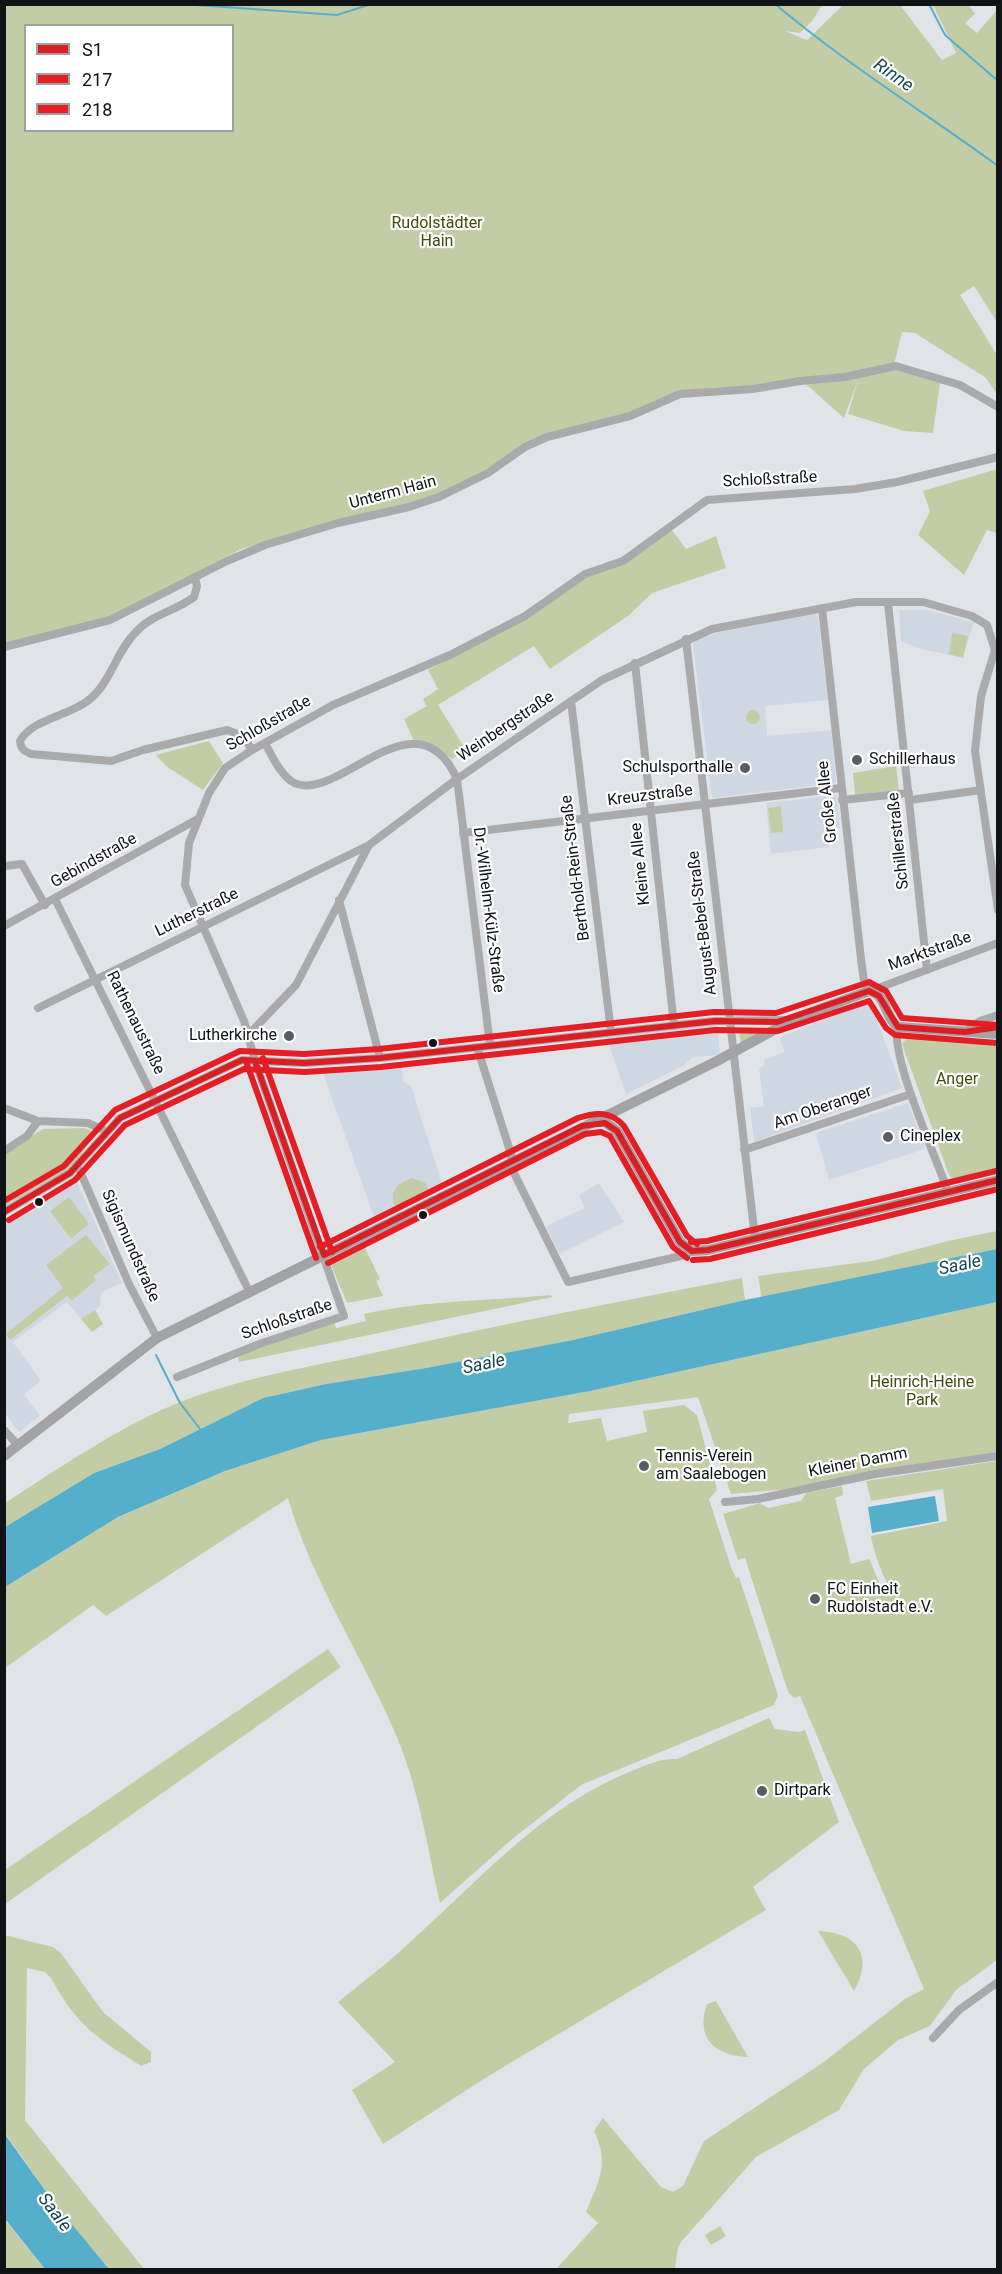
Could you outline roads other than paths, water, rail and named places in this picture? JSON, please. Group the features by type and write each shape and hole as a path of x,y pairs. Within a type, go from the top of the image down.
{"main road":[{"name":"Marktstraße","path":"4,1456 157,1338 732,1053 796,1018 872,991"},
{"path":"872,991 882,999 891,1022 898,1027 998,1034"},
{"path":"626,1104 615,1117 617,1131 680,1242 692,1251 708,1250 998,1180"},
{"path":"582,1126 604,1122 617,1131"}],"street":[{"name":"Unterm Hain","path":"4,647 110,620 265,545 338,523 410,507 439,497 489,473 525,447 547,437 630,416 680,393 753,389 800,381 845,377 896,366 960,385 998,407"},
{"name":"Schloßstraße","path":"177,1377 273,1339 344,1316 255,1062 249,1034 185,885 189,843 197,820 225,768 252,750 333,705 450,655 525,616 585,574 623,561 707,500 855,489 897,482 998,457"},
{"path":"195,578 197,586 194,597 159,614 133,634 94,697 81,706 28,730 23,734 21,745 24,752 31,754 111,761 143,750 230,730 243,736 252,750"},
{"name":"Weinbergstraße","path":"249,1034 296,985 369,845 457,779 571,701 602,680 635,663 712,629 856,602 923,602 984,621 994,644 995,658"},
{"name":"Schillerstraße","path":"888,603 927,970"},
{"name":"Große Allee","path":"822,608 861,959 872,991"},
{"name":"August-Bebel-Straße","path":"686,639 713,893 731,1021 732,1053 755,1238"},
{"path":"995,658 981,696 975,738 981,790 993,840 998,910"},
{"name":"Kleine Allee","path":"635,663 674,1026"},
{"name":"Berthold-Rein-Straße","path":"571,701 611,1032"},
{"path":"265,743 285,775 300,784 317,785 372,756 412,744 428,748 450,764 457,779"},
{"name":"Dr.-Wilhelm-Külz-Straße","path":"457,779 490,1045"},
{"name":"Kreuzstraße","path":"463,833 841,789"},
{"path":"842,800 981,790"},
{"name":"Gebindstraße","path":"4,926 197,820"},
{"path":"173,835 189,843"},
{"name":"Lutherstraße","path":"38,1008 369,845"},
{"path":"4,866 23,860 45,904"},
{"name":"Rathenaustraße","path":"55,899 249,1291"},
{"path":"339,900 380,1058"},
{"name":"Marktstraße","path":"872,991 998,943"},
{"path":"965,1032 980,1021 998,1014"},
{"path":"4,1212 58,1182 76,1167 120,1118 242,1060 304,1063 380,1058 611,1032 731,1021 777,1022 796,1018"},
{"path":"898,1027 896,1041 911,1094 948,1192"},
{"path":"477,1047 512,1169 568,1282 685,1256 692,1251"},
{"name":"Am Oberanger","path":"744,1150 911,1094"},
{"path":"4,1108 38,1121 88,1123 106,1131"},
{"path":"4,1151 27,1136 38,1121"},
{"name":"Sigismundstraße","path":"76,1167 88,1188 129,1284 157,1338"},
{"path":"4,1430 18,1446"},
{"name":"Kleiner Damm","path":"725,1502 758,1499 875,1474 998,1456"},
{"path":"933,2038 959,2010 998,1982"}],"water":[{"name":"Saale","path":"997,1249 997,1302 590,1391 321,1440 225,1471 118,1517 5,1587 5,1527 94,1473 160,1449 263,1398 326,1384 573,1340 745,1300"},
{"path":"935,1496 939,1521 872,1533 868,1507"},
{"name":"Saale","path":"4,2133 52,2200 109,2269 45,2269 5,2219"}],"waterway":[{"path":"182,4 337,15 371,4"},
{"name":"Rinne","path":"775,4 857,67 998,166"},
{"name":"Rinne","path":"929,4 945,35 998,81"},
{"path":"156,1355 180,1403 200,1429"}],"place":[{"name":"Schillerhaus","path":"857,760"},
{"name":"Schulsporthalle","path":"745,768"},
{"name":"Lutherkirche","path":"289,1036"},
{"name":"Cineplex","path":"888,1137"},
{"name":"Tennis-Verein am Saalebogen","path":"644,1466"},
{"name":"FC Einheit Rudolstadt e.V.","path":"815,1599"},
{"name":"Dirtpark","path":"762,1791"}],"park label":[{"name":"Rudolstädter Hain","path":"437,233"},
{"name":"Anger","path":"957,1080"},
{"name":"Heinrich-Heine Park","path":"922,1392"}]}
